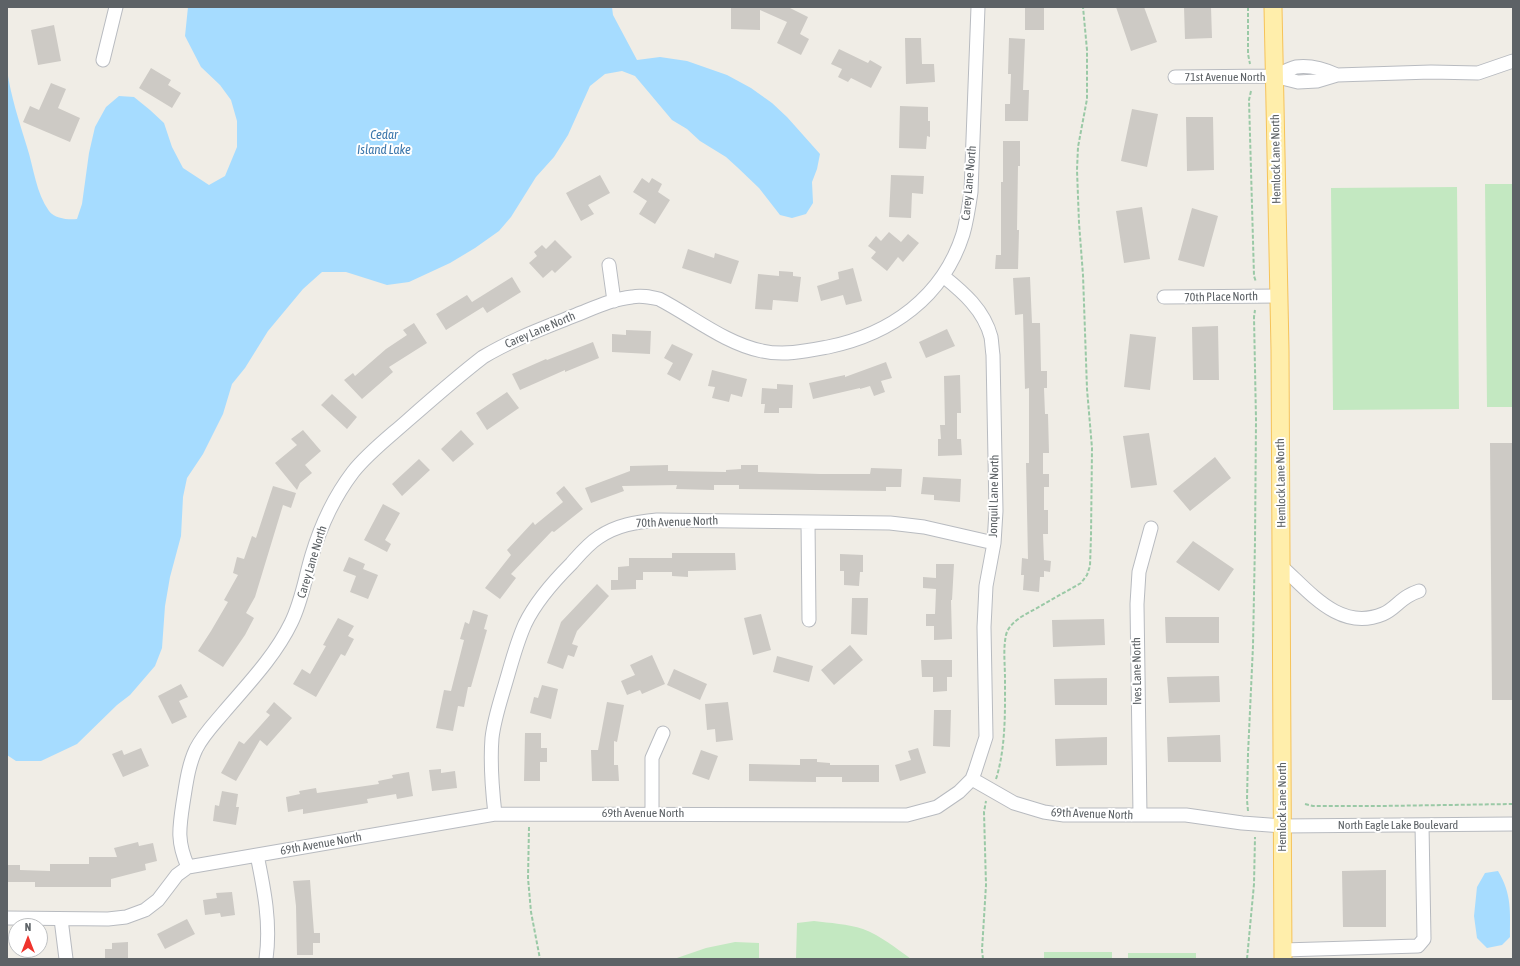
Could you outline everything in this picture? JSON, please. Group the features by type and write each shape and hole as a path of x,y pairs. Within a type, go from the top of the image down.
{"main road":[{"name":"Hemlock Lane North","path":"1273,7 1279,296 1282,567 1283,954"}],"street":[{"path":"103,60 116,7"},
{"name":"Carey Lane North","path":"188,867 179,841 179,826 190,766 196,750 206,734 267,661 284,637 296,614 305,588 312,556 322,526 336,498 354,471 380,444 483,357 524,336 614,300 632,296 645,296 659,299 739,344 762,351 787,353 809,350 841,344 867,336 890,324 912,309 932,290 949,267 963,235 968,212 971,192 978,7"},
{"name":"71st Avenue North","path":"1175,77 1274,76 1298,82 1317,81 1337,75 1430,72 1478,73 1513,61"},
{"path":"609,265 614,300"},
{"name":"Jonquil Lane North","path":"943,276 973,303 984,319 991,337 993,355 996,511 994,543 986,586 984,627 986,737 980,759 972,779"},
{"name":"70th Place North","path":"1164,297 1279,296"},
{"name":"70th Avenue North","path":"495,814 491,763 492,736 515,651 525,624 538,602 554,582 598,537 634,522 657,520 890,523 908,525 994,543"},
{"path":"808,522 809,620"},
{"name":"Ives Lane North","path":"1140,815 1136,604 1139,572 1151,528"},
{"path":"1282,567 1329,610 1342,616 1356,619 1383,614 1395,607 1408,596 1419,591"},
{"path":"652,813 652,758 664,733"},
{"name":"69th Avenue North","path":"188,867 495,814 652,813 907,815 937,807 959,792 972,779 1014,803 1044,812 1064,815 1198,816 1242,823 1283,826"},
{"name":"North Eagle Lake Boulevard","path":"1283,826 1422,826 1513,824"},
{"path":"1283,954 1418,946 1424,939 1422,826"},
{"path":"257,855 268,924 266,959"},
{"path":"7,918 108,919 126,917 145,910 158,900 177,875 188,867"},
{"path":"61,919 66,959"}],"path":[{"path":"983,959 982,950 986,885 984,812 985,803 998,771 1002,751 1005,644 1008,629 1021,617 1081,583 1087,575 1091,555 1092,448 1087,389 1083,275 1078,223 1077,170 1078,147 1087,99 1087,50 1083,7"},
{"path":"1248,7 1248,54 1250,64"},
{"path":"1251,91 1249,100 1254,276 1256,282"},
{"path":"1248,811 1248,754 1254,601 1256,420 1255,310"},
{"path":"1305,804 1313,806 1513,804"},
{"path":"529,813 528,878 531,912 540,959"},
{"path":"1247,959 1254,884 1255,836"}],"green space":[{"path":"1485,184 1513,184 1513,407 1487,407"},
{"path":"1457,187 1459,409 1333,410 1331,188"},
{"path":"814,921 863,929 882,939 911,959 796,959 797,923"},
{"path":"735,942 759,943 759,959 674,959 706,948"},
{"path":"1044,952 1112,952 1112,959 1044,959"},
{"path":"1128,953 1196,953 1196,959 1128,959"}],"water":[{"name":"Cedar Island Lake","path":"188,7 612,7 613,15 637,60 660,57 687,61 727,75 751,88 772,103 787,117 820,154 817,169 812,182 813,203 806,214 792,218 780,215 759,188 737,167 726,157 700,141 687,129 672,120 635,76 622,71 605,74 590,86 568,135 554,157 536,177 511,217 499,231 475,248 450,263 409,282 387,285 346,272 322,272 303,289 268,331 245,368 232,384 223,414 203,454 187,478 183,497 181,536 170,577 165,606 162,648 155,666 130,695 117,705 77,744 41,761 16,761 7,755 7,70 13,99 38,189 49,211 55,216 66,219 77,219 82,204 89,153 95,127 106,107 119,96 134,97 164,123 172,147 183,168 209,185 225,176 237,147 237,121 231,100 220,85 201,67 185,36"},
{"path":"1498,871 1503,879 1508,895 1510,911 1510,937 1502,945 1487,948 1477,938 1474,916 1477,887 1485,873"}],"building":[{"path":"731,7 788,7 808,17 800,34 809,39 801,55 777,43 787,22 760,10 760,30 731,29"},
{"path":"1025,7 1044,7 1044,30 1025,30"},
{"path":"1116,7 1144,7 1157,42 1131,51"},
{"path":"1184,7 1211,7 1212,38 1185,39"},
{"path":"54,25 61,61 38,65 31,30"},
{"path":"905,38 921,38 922,64 934,64 935,82 906,84"},
{"path":"1009,38 1025,39 1023,90 1029,90 1028,121 1005,121 1005,104 1010,104 1011,74 1008,74"},
{"path":"839,49 868,63 870,60 882,67 871,88 851,78 848,82 838,77 842,69 831,64"},
{"path":"151,68 171,80 168,85 181,93 172,108 139,88"},
{"path":"51,83 66,89 58,108 80,118 70,142 23,122 30,106 39,110"},
{"path":"900,106 928,107 930,137 927,136 926,149 899,148"},
{"path":"1132,109 1158,114 1147,167 1121,161"},
{"path":"1186,117 1213,117 1214,170 1187,171"},
{"path":"1003,141 1020,141 1017,230 1019,230 1018,269 995,269 996,255 1001,255 1001,182 1003,182"},
{"path":"600,175 610,193 588,205 594,214 581,221 566,193"},
{"path":"891,175 924,176 923,194 912,193 911,218 889,217"},
{"path":"642,178 649,183 652,178 662,184 658,192 670,200 655,224 639,214 647,201 633,192"},
{"path":"1142,207 1150,259 1124,263 1116,211"},
{"path":"1192,208 1218,216 1204,267 1178,260"},
{"path":"889,232 901,242 908,234 919,243 903,262 898,257 887,271 871,258 876,252 868,246 876,236 881,241"},
{"path":"555,240 572,257 555,273 552,270 543,278 529,263 537,256 534,252 542,245 546,249"},
{"path":"688,249 714,258 715,253 739,261 731,284 682,268"},
{"path":"853,268 862,301 846,305 843,295 821,301 817,286 839,279 838,272"},
{"path":"779,271 793,272 793,276 801,277 798,302 773,300 772,310 755,309 758,274 779,276"},
{"path":"512,277 521,292 487,313 483,307 446,330 436,314 467,295 472,302"},
{"path":"1030,277 1032,323 1040,323 1041,371 1047,371 1047,388 1044,388 1045,414 1048,414 1049,453 1043,453 1043,474 1049,474 1049,487 1044,487 1044,510 1048,510 1048,534 1043,534 1044,560 1051,561 1050,572 1044,571 1044,577 1040,577 1039,592 1023,590 1024,575 1021,575 1022,558 1028,559 1026,463 1029,463 1029,388 1025,389 1023,314 1015,315 1013,278"},
{"path":"414,323 427,343 389,367 393,372 362,399 344,380 353,373 355,376 386,349 407,335 403,330"},
{"path":"1218,326 1219,380 1193,380 1192,327"},
{"path":"947,329 955,346 926,358 919,342"},
{"path":"626,330 651,331 650,354 612,352 612,334 626,335"},
{"path":"1130,334 1156,337 1150,390 1124,387"},
{"path":"593,342 599,358 565,372 565,370 520,390 512,374 546,359 547,360"},
{"path":"672,344 693,354 680,381 667,374 673,363 664,358"},
{"path":"886,362 892,378 881,381 885,392 874,396 870,386 813,399 809,383 845,375 845,377"},
{"path":"712,370 747,379 742,397 731,394 729,402 712,398 715,387 708,386"},
{"path":"960,375 961,413 957,413 957,439 961,439 962,455 938,456 938,439 941,439 940,425 945,425 944,376"},
{"path":"777,384 793,385 792,408 779,408 779,413 764,413 765,404 761,404 762,388 777,389"},
{"path":"507,392 519,408 487,430 476,413"},
{"path":"332,394 357,417 347,429 321,405"},
{"path":"303,430 321,451 305,465 312,473 300,483 297,490 275,463 297,445 291,439"},
{"path":"461,430 474,444 453,462 441,449"},
{"path":"1149,433 1157,485 1131,488 1123,436"},
{"path":"1490,443 1513,443 1513,700 1492,700"},
{"path":"1215,457 1231,478 1190,511 1173,491"},
{"path":"419,459 430,470 402,496 392,484"},
{"path":"668,465 668,471 726,472 726,470 741,469 741,465 758,465 758,472 820,474 870,474 871,468 902,469 901,487 886,487 886,491 739,489 739,485 714,485 714,490 676,489 677,485 622,486 624,491 591,503 585,488 630,471 630,466"},
{"path":"923,477 961,479 960,502 934,500 934,495 921,494"},
{"path":"273,486 296,493 291,508 283,505 255,597 246,613 254,618 245,635 223,667 198,651 228,602 224,600 238,575 233,573 237,557 244,559 252,536 256,538"},
{"path":"564,486 583,509 554,532 552,531 511,574 516,578 500,599 485,588 511,555 507,550 533,522 535,525 563,502 556,493"},
{"path":"383,504 400,513 385,540 391,544 387,552 364,540"},
{"path":"1193,541 1234,569 1219,591 1176,562"},
{"path":"672,553 735,553 736,570 688,571 688,577 672,576 672,572 643,572 643,580 636,580 636,589 611,590 611,580 618,580 618,567 629,566 629,558 672,558"},
{"path":"840,554 863,555 863,572 860,572 859,586 844,585 844,571 840,571"},
{"path":"349,557 365,564 363,569 378,575 368,599 350,592 356,576 343,571"},
{"path":"936,564 954,564 951,600 952,639 934,640 934,626 926,626 926,614 935,614 936,589 923,588 923,577 936,578"},
{"path":"597,584 609,596 577,631 572,644 578,646 574,657 568,655 563,669 547,663 561,622"},
{"path":"852,598 868,598 867,635 851,634"},
{"path":"473,610 488,615 484,629 487,630 471,687 468,687 464,707 458,706 453,731 436,728 444,690 451,691 464,640 460,639 465,622 469,624"},
{"path":"761,614 771,650 753,655 744,618"},
{"path":"1165,617 1219,617 1219,643 1166,643"},
{"path":"338,618 354,626 348,636 354,639 345,656 341,654 316,697 293,684 302,669 310,674 326,646 323,645"},
{"path":"1104,619 1105,645 1053,647 1052,620"},
{"path":"850,645 863,660 834,685 821,670"},
{"path":"652,655 665,684 642,694 640,690 627,695 621,681 635,675 630,665"},
{"path":"777,656 813,666 809,682 773,672"},
{"path":"921,660 952,660 952,677 947,677 947,691 933,692 933,677 922,677"},
{"path":"674,669 707,684 700,700 667,685"},
{"path":"1219,676 1220,702 1169,703 1167,677"},
{"path":"1107,678 1107,705 1055,705 1054,679"},
{"path":"181,684 188,697 179,701 187,717 172,724 158,696"},
{"path":"542,685 558,689 551,719 530,713 534,697 538,698"},
{"path":"274,702 292,718 267,746 260,740 236,781 221,773 239,741 244,744 270,715 266,712"},
{"path":"607,702 624,705 617,742 614,741 614,765 618,765 619,781 592,781 591,750 598,750"},
{"path":"728,702 733,740 716,742 715,729 707,730 705,704"},
{"path":"934,710 951,710 950,747 933,746"},
{"path":"525,733 541,733 541,748 547,748 547,762 540,762 540,781 524,781"},
{"path":"1220,735 1221,762 1168,762 1167,737"},
{"path":"1107,737 1107,765 1056,766 1055,739"},
{"path":"141,748 149,766 123,777 112,754 122,750 124,755"},
{"path":"918,748 926,773 900,781 895,765 911,760 908,751"},
{"path":"701,750 718,756 709,780 692,774"},
{"path":"800,759 817,759 817,762 830,763 830,765 879,765 879,782 842,782 842,777 816,777 816,782 749,781 749,764 800,765"},
{"path":"441,769 441,773 455,771 457,788 432,791 429,770"},
{"path":"409,772 413,796 397,799 396,794 367,799 368,803 303,814 303,809 288,812 286,797 300,794 299,791 316,788 317,793 379,784 378,781 393,778 392,775"},
{"path":"222,791 238,794 236,807 239,807 236,825 213,821 215,805 219,806"},
{"path":"138,842 139,846 153,843 157,861 145,864 146,870 111,879 111,887 35,887 35,882 7,882 7,865 20,865 20,870 50,871 50,864 89,864 89,857 117,857 114,848"},
{"path":"1386,870 1386,927 1343,927 1342,871"},
{"path":"310,880 314,933 320,933 320,943 313,943 313,955 297,955 296,906 293,881"},
{"path":"232,892 235,915 221,917 220,913 205,915 203,900 217,898 216,893"},
{"path":"187,919 195,934 165,949 157,934"},
{"path":"128,942 128,959 105,959 105,949 112,949 112,943"}]}
